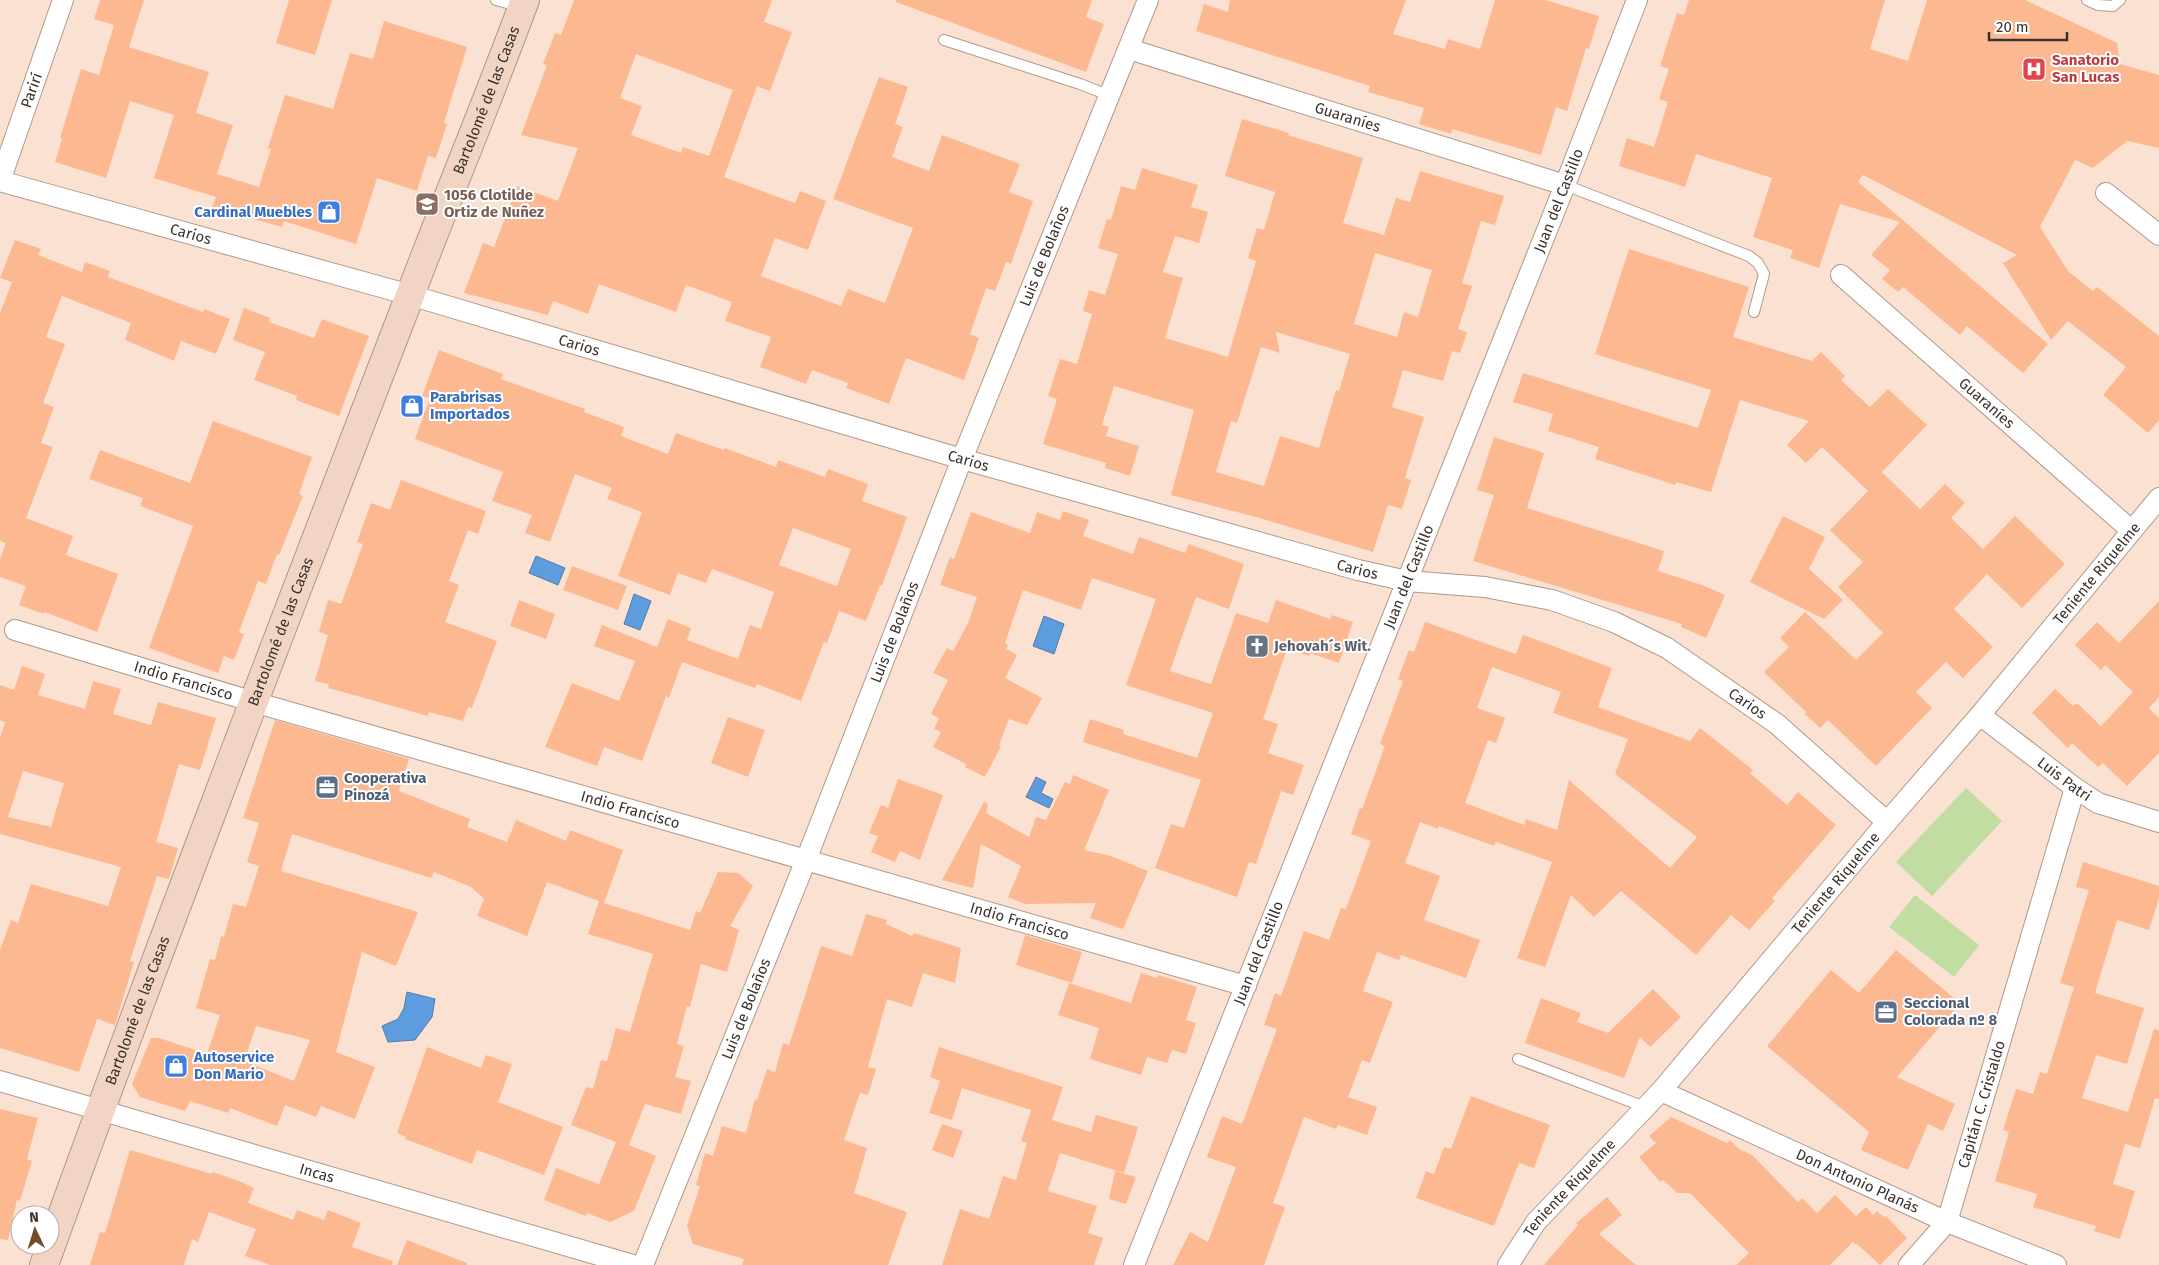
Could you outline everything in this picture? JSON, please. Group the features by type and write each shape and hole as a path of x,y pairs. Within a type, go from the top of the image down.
{"street":[{"name":"Parirí","path":"0,181 63,0"},
{"name":"Luis de Bolaños","path":"643,1265 806,860 962,459 1108,95 1130,49 1148,0"},
{"name":"Juan del Castillo","path":"1134,1265 1637,0"},
{"name":"Bartolomé de las Casas","path":"44,1265 100,1110 254,702 524,4"},
{"name":"Guaraníes","path":"1130,49 1565,185"},
{"name":"Carios","path":"0,181 410,295 962,459 1358,570 1407,580 1485,588 1552,600 1614,622 1667,648 1777,724 1887,822"},
{"path":"2106,193 2159,235"},
{"name":"Guaraníes","path":"1841,275 2132,531"},
{"name":"Teniente Riquelme","path":"1508,1265 1536,1222 1660,1091 1980,715 2159,498"},
{"name":"Indio Francisco","path":"15,630 254,702 1246,986"},
{"name":"Luis Patri","path":"1980,715 2075,788 2098,803 2159,822"},
{"name":"Capitán C. Cristaldo","path":"1908,1265 1947,1222 2075,788"},
{"name":"Incas","path":"0,1081 633,1265"},
{"name":"Don Antonio Planás","path":"1660,1091 1947,1222 2056,1265"}],"lane":[{"path":"496,0 524,4"},
{"path":"2087,0 2098,5 2113,6 2120,0"},
{"path":"944,40 1080,84 1108,95"},
{"path":"1565,185 1749,256 1758,262 1764,274 1754,312"},
{"path":"1518,1058 1645,1107"}],"green space":[{"path":"1966,788 2002,821 1932,896 1896,862"},
{"path":"1915,895 1979,945 1954,977 1889,927"}],"water":[{"path":"536,556 565,568 558,585 529,573"},
{"path":"634,594 651,601 640,630 624,624"},
{"path":"1044,616 1064,624 1054,654 1033,646"},
{"path":"1036,777 1046,782 1041,793 1053,799 1049,808 1026,797"},
{"path":"407,992 435,999 432,1017 415,1040 388,1042 382,1026 398,1019 404,1008"}],"building":[{"path":"100,0 144,0 129,47 209,72 196,113 233,125 217,174 259,187 271,149 268,148 285,95 333,109 350,53 373,59 384,21 467,47 444,123 447,124 436,158 428,156 417,191 377,178 356,244 284,221 282,227 243,216 242,220 211,210 216,197 154,178 174,115 130,101 106,178 55,162 62,139 60,138 81,69 99,75 114,25 94,19"},
{"path":"289,0 332,0 315,55 276,43"},
{"path":"574,0 772,0 764,22 792,32 770,91 757,86 724,177 795,203 800,191 826,201 808,250 775,238 761,276 841,306 848,289 885,303 913,228 833,199 879,77 908,87 895,124 903,127 892,157 929,171 942,135 1020,164 1009,192 1033,201 1011,264 1006,262 995,291 986,288 970,334 979,338 964,380 906,358 889,404 846,388 848,383 812,370 806,384 760,367 771,337 725,321 732,302 686,285 676,312 599,284 588,314 553,301 548,315 464,293 483,243 494,247 517,186 558,201 578,148 521,135 547,65 543,64 555,33 561,35","holes":["636,54 733,90 709,156 683,147 681,153 631,135 642,106 620,98"]},
{"path":"896,0 1092,0 1086,17 1104,24 1086,72 896,2"},
{"path":"1230,0 1406,0 1393,34 1445,49 1448,39 1480,49 1495,0 1545,0 1599,16 1589,49 1586,48 1567,111 1556,107 1541,155 1452,129 1451,134 1419,124 1424,108 1368,92 1370,86 1196,31 1204,4 1228,12"},
{"path":"1689,0 1885,0 1870,49 1908,61 1927,0 2025,0 2117,43 2120,64 2159,75 2159,148 2127,141 2093,168 2075,160 2040,227 2068,271 2093,291 2097,287 2159,336 2159,420 2148,433 2103,395 2126,367 2068,321 2051,340 2003,263 2017,255 1863,175 1858,182 2048,344 2023,373 1967,326 1960,335 1903,287 1898,292 1882,279 1890,270 1871,255 1900,222 1840,204 1819,268 1790,258 1793,250 1753,237 1772,178 1696,154 1685,187 1619,166 1627,138 1654,147 1668,102 1659,99 1669,69 1660,66 1677,13 1684,15"},
{"path":"1242,119 1363,158 1343,223 1384,235 1396,198 1410,202 1420,171 1504,196 1495,225 1481,221 1462,283 1472,286 1458,329 1467,332 1460,353 1452,351 1443,381 1403,370 1392,407 1424,417 1405,478 1411,480 1402,509 1388,505 1373,552 1256,517 1171,495 1194,410 1114,386 1102,425 1109,427 1106,436 1139,446 1130,476 1105,468 1106,463 1043,444 1057,399 1048,396 1060,359 1077,364 1092,314 1083,311 1089,290 1105,295 1118,254 1098,248 1107,219 1111,220 1121,186 1135,190 1142,168 1198,185 1191,207 1208,212 1199,243 1175,236 1163,272 1183,278 1165,338 1228,357 1256,261 1248,258 1257,228 1264,230 1275,192 1225,176","holes":["1375,253 1432,270 1418,317 1404,312 1397,337 1354,324","1276,332 1350,354 1339,391 1336,390 1319,448 1280,436 1264,486 1216,472 1231,421 1237,423 1261,347 1280,353"]},
{"path":"15,240 41,249 38,255 82,272 85,262 110,271 108,277 203,312 204,309 230,319 216,354 181,341 174,361 125,340 131,323 62,296 46,337 65,344 43,403 54,407 41,443 53,447 26,518 73,536 66,555 118,574 97,632 45,612 44,614 19,605 26,586 0,577 0,559 6,543 0,541 0,313 12,282 0,278"},
{"path":"1629,249 1749,287 1733,337 1812,361 1821,352 1845,376 1841,380 1870,407 1888,389 1927,425 1882,472 1920,509 1945,484 1965,503 1951,518 1983,549 2015,516 2065,564 2022,608 1987,574 1954,609 1993,647 1963,678 1946,662 1916,692 1932,708 1876,766 1828,720 1820,728 1764,672 1789,647 1780,638 1805,612 1856,660 1883,633 1838,587 1863,562 1830,530 1868,491 1822,447 1806,463 1787,445 1809,421 1740,400 1711,492 1676,482 1675,485 1595,459 1599,447 1548,431 1553,414 1513,402 1523,373 1698,428 1711,390 1595,354"},
{"path":"244,308 270,318 269,322 314,338 322,319 369,336 339,416 296,400 297,396 254,380 265,352 233,340"},
{"path":"439,350 503,374 501,379 585,409 584,412 624,427 621,436 668,454 676,433 724,450 725,448 776,467 778,460 825,477 828,469 868,484 862,501 907,517 882,586 880,585 866,621 839,611 827,643 824,642 801,701 757,684 755,688 682,662 669,698 666,696 642,761 604,747 597,766 545,747 572,683 619,701 635,661 594,646 602,625 657,647 668,619 691,628 687,640 738,659 750,625 761,629 774,592 712,569 706,583 678,573 670,595 618,576 642,512 607,499 612,488 575,474 550,542 525,533 532,515 492,501 503,472 415,439 430,398 422,396","holes":["793,528 851,549 837,586 779,565"]},
{"path":"213,421 312,457 299,494 303,496 279,555 277,554 266,584 258,581 239,632 244,634 234,660 224,656 218,673 149,648 193,526 140,506 143,498 89,479 100,450 190,483"},
{"path":"1494,437 1544,453 1527,508 1664,551 1658,571 1702,585 1725,595 1706,638 1681,627 1682,624 1473,561 1494,495 1477,490"},
{"path":"401,480 486,511 478,534 468,530 449,581 459,585 445,622 497,641 472,708 468,707 463,721 429,712 428,716 328,688 329,684 315,681 328,635 319,632 328,600 341,604 363,544 357,542 371,503 390,510"},
{"path":"1063,511 1089,520 1083,536 1133,554 1139,537 1185,553 1189,544 1244,564 1229,609 1196,597 1170,671 1211,684 1236,613 1268,623 1276,600 1330,619 1332,615 1353,622 1339,663 1310,653 1309,656 1287,649 1263,719 1278,724 1268,753 1304,765 1293,795 1281,791 1256,864 1249,862 1237,897 1155,868 1171,824 1184,828 1201,780 1083,742 1090,719 1124,730 1123,734 1197,758 1213,713 1126,685 1156,599 1092,578 1081,610 1023,590 1005,643 1008,645 1006,649 1017,655 1005,678 1042,698 1027,725 1009,719 999,745 1001,746 985,777 965,767 966,764 933,747 941,732 934,729 939,718 931,714 948,680 933,673 947,648 953,651 968,623 977,597 940,585 950,557 954,559 971,512 1030,533 1037,512 1060,520"},
{"path":"1783,516 1825,537 1809,569 1843,600 1824,619 1750,582"},
{"path":"572,566 627,586 618,610 563,590"},
{"path":"519,600 555,614 546,639 510,626"},
{"path":"2159,601 2159,697 2149,708 2159,718 2159,753 2127,786 2103,763 2098,767 2072,743 2068,748 2032,713 2055,689 2073,706 2077,703 2101,726 2133,692 2105,665 2101,670 2075,645 2097,622 2119,643"},
{"path":"1425,622 1516,654 1523,635 1612,668 1598,707 1690,741 1700,728 1753,770 1750,773 1787,805 1798,792 1836,825 1772,898 1775,901 1749,930 1731,915 1696,955 1621,891 1594,917 1571,895 1545,967 1517,958 1552,862 1496,842 1494,846 1439,826 1438,829 1420,822 1405,863 1440,876 1424,920 1480,940 1466,978 1401,955 1399,960 1377,952 1363,991 1393,1002 1370,1063 1362,1060 1348,1097 1377,1107 1367,1135 1338,1125 1336,1129 1304,1117 1273,1203 1285,1207 1264,1265 1173,1265 1190,1232 1208,1242 1236,1167 1207,1157 1222,1116 1242,1124 1277,1029 1264,1025 1275,993 1281,996 1304,931 1329,940 1341,908 1346,909 1371,841 1351,834 1385,746 1380,744 1403,681 1398,679 1409,650 1414,652","holes":["1492,667 1561,692 1553,713 1628,739 1615,774 1697,837 1670,868 1569,780 1557,830 1526,819 1524,825 1465,803 1488,740 1496,743 1505,718 1477,708"]},
{"path":"22,666 45,674 38,695 85,709 93,681 121,689 113,714 151,725 158,702 216,718 200,770 179,764 156,842 178,848 169,879 157,876 130,961 134,962 115,1025 97,1019 79,1072 0,1048 0,950 11,920 18,923 31,884 108,906 121,867 0,834 0,738 5,722 0,720 0,685 14,690","holes":["23,771 64,783 51,827 8,817"]},
{"path":"728,717 765,730 748,777 711,763"},
{"path":"275,720 409,759 399,791 470,819 467,827 507,842 516,820 566,841 570,830 623,850 604,903 690,930 696,911 700,913 718,872 738,873 753,886 730,926 739,930 727,972 701,964 690,1007 687,1006 677,1044 684,1046 675,1077 691,1081 681,1114 645,1104 629,1145 656,1156 634,1211 610,1222 587,1213 586,1216 544,1200 556,1168 599,1184 616,1142 571,1125 586,1087 593,1089 601,1060 607,1061 616,1028 630,1032 653,954 588,934 599,901 547,882 527,936 477,916 484,899 471,887 434,872 431,878 292,834 281,871 418,912 396,966 362,952 336,1052 375,1067 355,1119 321,1106 316,1117 285,1105 277,1126 230,1108 228,1113 190,1101 185,1111 140,1097 132,1084 151,1038 159,1038 207,1054 220,1015 196,1008 210,959 215,960 221,936 224,937 233,904 246,907 259,866 247,862 259,823 243,818","holes":["256,1026 310,1040 294,1081 244,1061"]},
{"path":"1073,775 1109,790 1084,850 1111,856 1148,871 1123,929 1090,918 1096,903 1025,904 1008,897 1021,866 981,844 973,888 942,880 984,802 988,804 986,813 1029,837 1036,817 1046,820 1065,782 1070,784"},
{"path":"898,779 943,795 920,860 900,851 895,862 871,852 878,836 869,833 881,805 888,808"},
{"path":"2083,862 2159,886 2159,898 2149,930 2117,920 2095,993 2144,1008 2127,1064 2096,1055 2082,1098 2128,1112 2154,1029 2159,1030 2159,1099 2155,1098 2140,1148 2125,1144 2113,1184 2135,1191 2120,1239 2094,1231 2096,1226 2033,1207 2037,1194 1995,1181 2009,1132 2003,1130 2016,1089 2033,1094 2040,1072 2047,1074 2074,987 2060,983 2089,890 2076,887"},
{"path":"866,914 887,920 886,924 912,936 914,933 961,948 955,983 923,973 912,1007 887,999 868,1067 876,1069 868,1095 860,1093 844,1140 867,1148 854,1193 907,1212 888,1265 742,1265 744,1259 693,1244 687,1226 700,1186 696,1185 705,1153 713,1156 722,1126 746,1133 755,1099 757,1100 767,1069 775,1072 783,1043 789,1045 821,946 852,956"},
{"path":"1025,935 1082,952 1072,983 1016,965"},
{"path":"1896,950 1960,1003 1897,1077 1955,1104 1943,1131 1928,1124 1908,1170 1861,1150 1869,1132 1767,1046 1831,970 1859,993"},
{"path":"1141,973 1157,978 1158,975 1197,987 1186,1020 1196,1023 1186,1054 1172,1050 1167,1063 1147,1057 1141,1075 1090,1059 1099,1028 1058,1015 1069,983 1131,1003"},
{"path":"1653,989 1681,1017 1650,1047 1640,1037 1624,1078 1525,1043 1541,998 1581,1013 1577,1022 1608,1033"},
{"path":"427,1047 481,1068 486,1055 512,1064 498,1102 563,1127 544,1175 477,1150 472,1164 405,1139 406,1137 397,1133"},
{"path":"939,1047 1063,1087 1052,1120 1091,1132 1096,1115 1138,1127 1124,1173 1060,1153 1048,1191 1097,1206 1088,1233 1103,1238 1094,1265 942,1265 960,1209 989,1219 1003,1176 1016,1180 1027,1143 1021,1141 1031,1110 962,1088 952,1120 929,1113 940,1081 930,1077"},
{"path":"1471,1096 1550,1125 1534,1168 1519,1163 1494,1226 1416,1198 1426,1171 1434,1174 1444,1147 1451,1149"},
{"path":"0,1109 38,1118 27,1159 32,1161 20,1201 17,1200 16,1205 10,1205 8,1240 0,1239"},
{"path":"1671,1117 1727,1143 1730,1140 1739,1149 1752,1155 1798,1202 1802,1198 1817,1213 1835,1195 1856,1216 1866,1207 1873,1215 1877,1211 1884,1217 1886,1216 1907,1238 1880,1265 1853,1242 1830,1265 1736,1265 1749,1253 1690,1193 1677,1193 1663,1180 1660,1182 1639,1157 1656,1143 1649,1136"},
{"path":"942,1124 963,1131 953,1158 932,1150"},
{"path":"130,1150 212,1174 213,1172 241,1182 254,1188 248,1203 293,1220 297,1210 324,1220 328,1210 361,1223 352,1247 393,1261 392,1265 270,1265 245,1256 256,1229 209,1212 198,1242 192,1239 184,1265 90,1265 100,1232 105,1233"},
{"path":"1115,1171 1136,1177 1126,1204 1109,1199"},
{"path":"1607,1197 1622,1215 1599,1234 1636,1265 1544,1265 1578,1225 1576,1223"},
{"path":"407,1240 467,1263 467,1265 397,1265"}],"place":[{"name":"Sanatorio San Lucas","path":"2034,69"},
{"name":"1056 Clotilde Ortiz de Nuñez","path":"427,204"},
{"name":"Cardinal Muebles","path":"329,212"},
{"name":"Parabrisas Importados","path":"412,406"},
{"name":"Jehovah´s Wit.","path":"1257,646"},
{"name":"Cooperativa Pinozá","path":"327,787"},
{"name":"Seccional Colorada nº 8","path":"1886,1012"},
{"name":"Autoservice Don Mario","path":"176,1066"}]}
